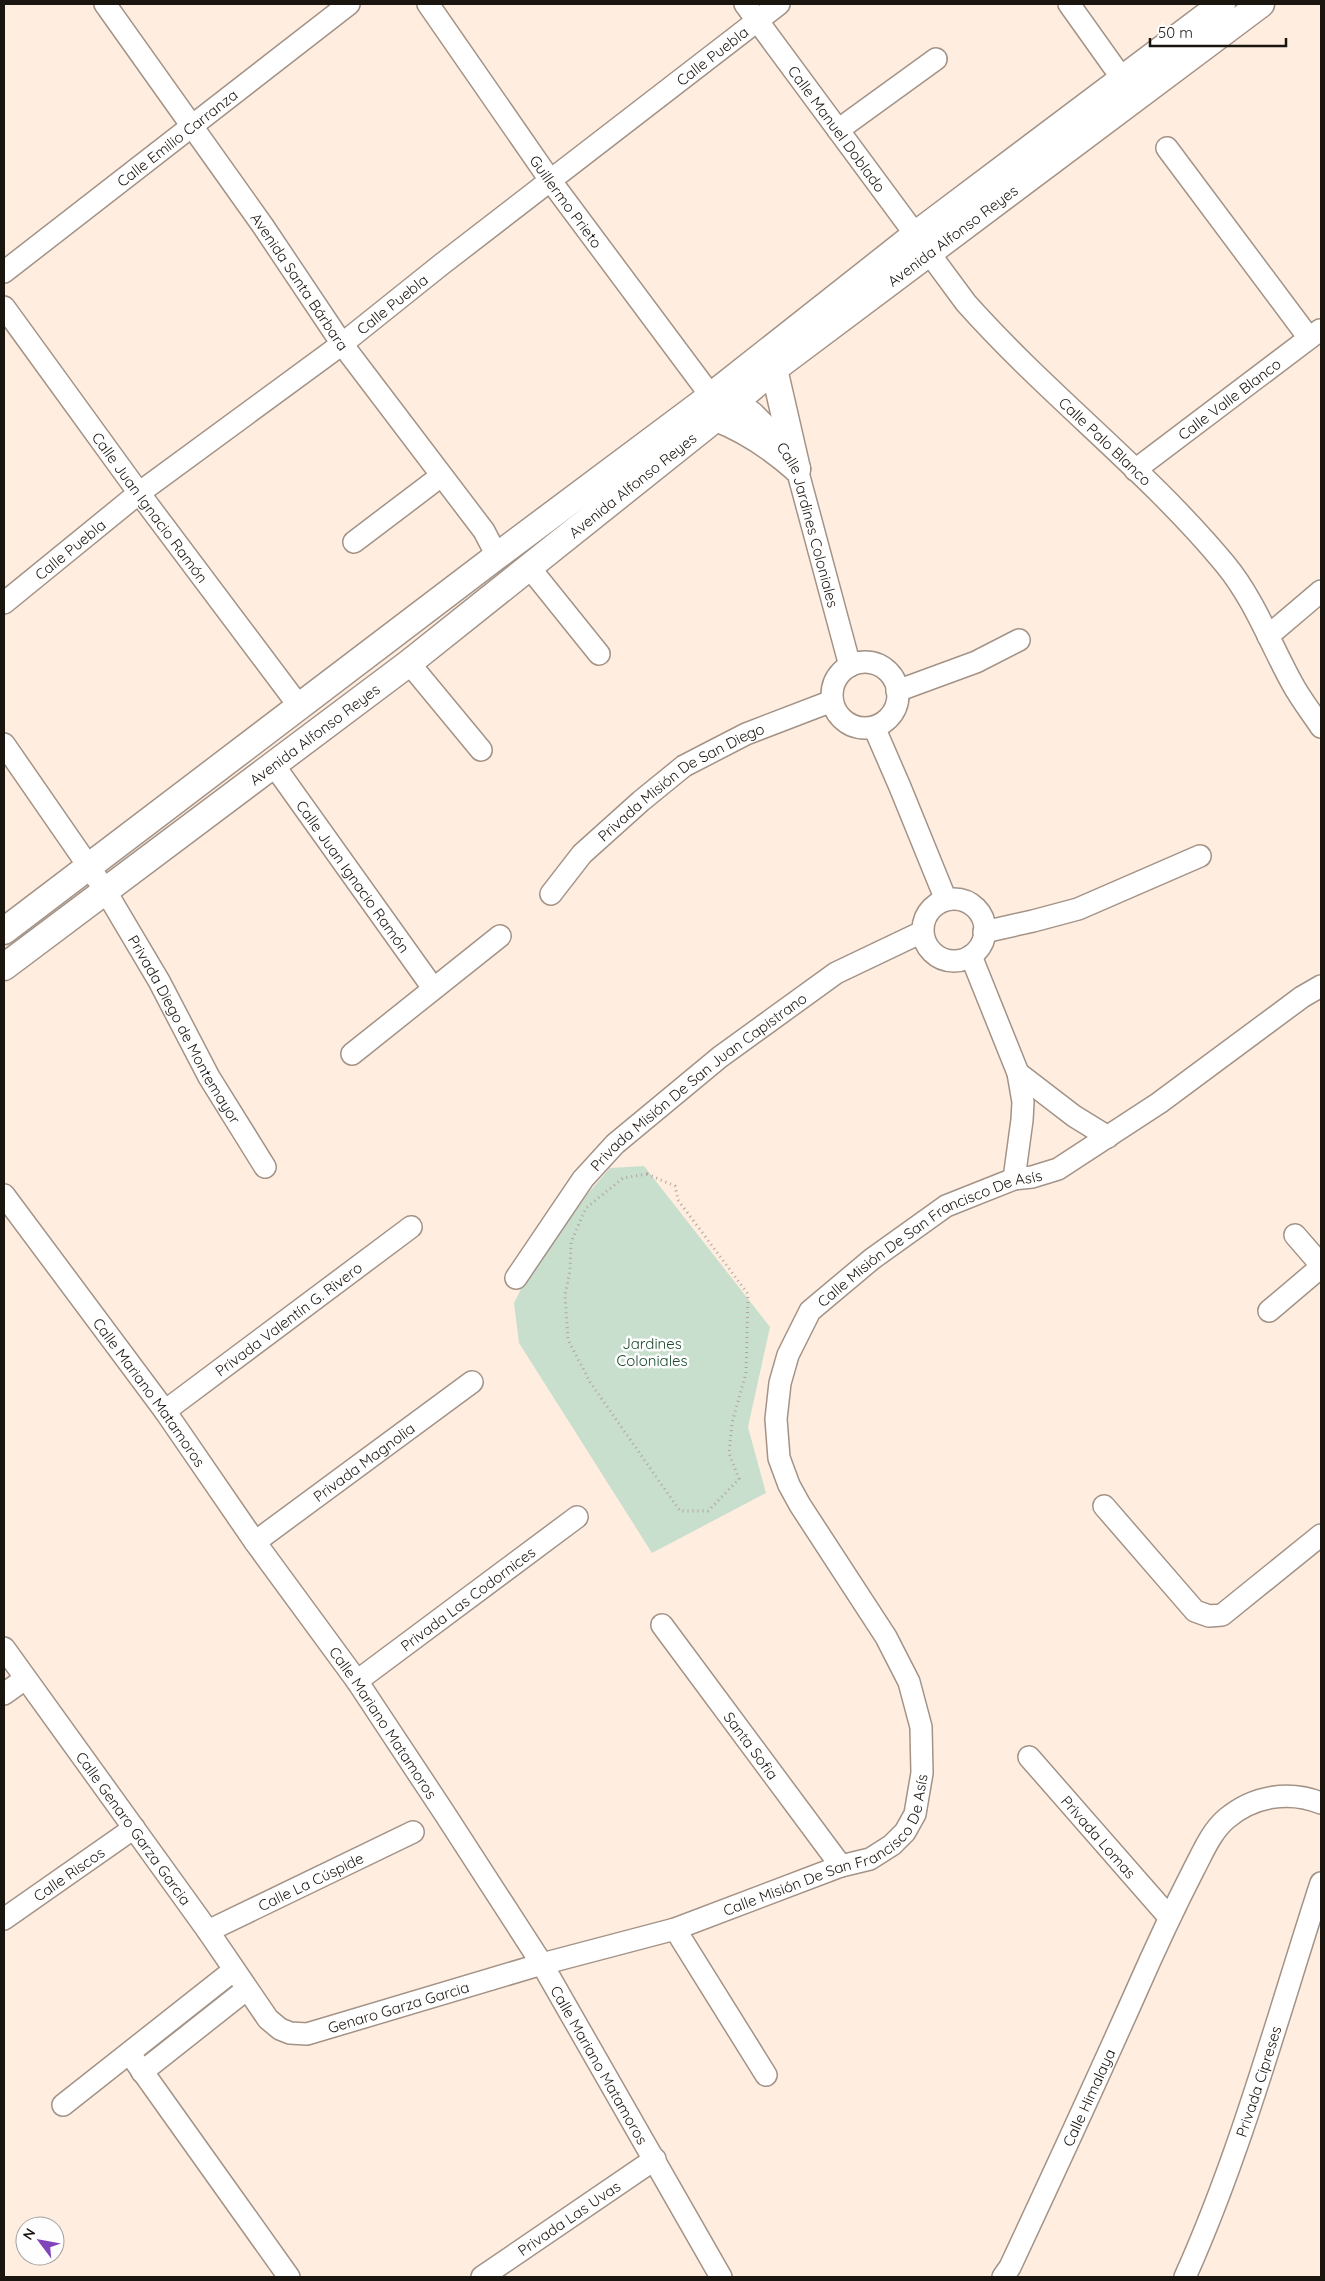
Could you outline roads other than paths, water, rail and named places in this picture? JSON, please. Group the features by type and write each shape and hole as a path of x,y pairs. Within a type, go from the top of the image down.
{"main road":[{"name":"Avenida Alfonso Reyes","path":"1129,88 1222,4"},
{"name":"Avenida Alfonso Reyes","path":"4,966 409,663 528,567 713,407 922,244 1129,88 1261,4"},
{"name":"Avenida Alfonso Reyes","path":"4,931 497,556 713,407 737,401 922,244"},
{"path":"774,369 797,469"},
{"path":"713,407 770,446 797,469"},
{"path":"409,663 430,628 447,608 484,574 497,556"}],"street":[{"name":"Avenida Santa Bárbara","path":"105,4 263,226 342,344 484,531 497,556"},
{"name":"Calle Emilio Carranza","path":"4,272 349,4"},
{"name":"Guillermo Prieto","path":"428,4 550,180 713,407"},
{"name":"Calle Puebla","path":"4,603 139,493 342,344 550,180 752,12 779,4"},
{"path":"1068,4 1129,88"},
{"name":"Calle Manuel Doblado","path":"752,12 922,244"},
{"path":"838,130 936,59"},
{"path":"1167,148 1315,333"},
{"name":"Calle Palo Blanco","path":"922,244 966,304 1001,343 1135,470 1226,565 1245,592 1292,684 1321,727"},
{"name":"Calle Juan Ignacio Ramón","path":"4,307 139,493 299,706"},
{"name":"Calle Valle Blanco","path":"1135,470 1315,333"},
{"name":"Calle Jardines Coloniales","path":"737,401 765,423 777,437 797,469 850,666"},
{"path":"354,542 441,476"},
{"path":"528,567 599,654"},
{"path":"1268,636 1321,591"},
{"path":"897,692 976,662 1019,640"},
{"path":"409,663 481,750"},
{"path":"867,663 884,669 893,678 897,692 895,708 890,716 874,727 860,728 847,723 838,714 832,701 835,681 841,672 850,666 867,663"},
{"name":"Privada Misión De San Diego","path":"551,894 582,854 641,801 684,766 746,734 832,701"},
{"path":"874,727 946,900"},
{"name":"Privada Diego de Montemayor","path":"4,744 105,890 159,981 209,1077 265,1167"},
{"name":"Calle Juan Ignacio Ramón","path":"272,764 433,988"},
{"path":"984,932 1033,922 1078,908 1200,856"},
{"path":"955,899 973,906 984,922 984,932 978,950 971,956 959,961 946,960 934,955 926,944 922,932 924,921 929,912 936,905 946,900 955,899"},
{"name":"Privada Misión De San Juan Capistrano","path":"516,1278 583,1179 614,1144 720,1057 836,972 922,932"},
{"path":"352,1054 500,936"},
{"path":"971,956 1018,1073 1023,1102 1014,1179"},
{"name":"Calle Misión De San Francisco De Asís","path":"542,1964 675,1929 841,1866 870,1859 892,1846 909,1826 915,1814 922,1773 921,1727 910,1682 886,1637 789,1485 779,1458 776,1419 780,1383 788,1355 810,1311 816,1305 872,1259 946,1206 1014,1179 1058,1168 1174,1093 1302,997 1321,986"},
{"path":"1018,1073 1074,1116 1108,1137"},
{"name":"Calle Mariano Matamoros","path":"4,1195 166,1411 255,1542 357,1681 542,1964 721,2277"},
{"name":"Privada Valentín G. Rivero","path":"166,1411 411,1227"},
{"path":"1269,1310 1321,1266 1295,1235"},
{"name":"Privada Magnolia","path":"255,1542 472,1382"},
{"path":"1104,1506 1179,1595 1195,1611 1209,1616 1222,1615 1321,1535"},
{"name":"Privada Las Codornices","path":"357,1681 577,1517"},
{"name":"Santa Sofia","path":"662,1625 841,1866"},
{"name":"Calle Genaro Garza Garcia","path":"4,1648 208,1931 262,2010"},
{"path":"4,1694 25,1679"},
{"name":"Privada Lomas","path":"1029,1757 1169,1917"},
{"name":"Calle Himalaya","path":"1003,2277 1010,2266 1093,2088 1169,1917 1212,1835 1226,1819 1242,1808 1262,1799 1279,1796 1308,1798 1321,1803"},
{"name":"Calle Riscos","path":"4,1919 134,1828"},
{"name":"Calle La Cúspide","path":"208,1931 413,1832"},
{"name":"Privada Cipreses","path":"1185,2277 1212,2219 1242,2134 1321,1883"},
{"path":"675,1929 766,2075"},
{"name":"Genaro Garza Garcia","path":"262,2010 280,2029 290,2033 307,2034 542,1964"},
{"path":"63,2106 234,1970"},
{"path":"142,2072 247,1989"},
{"path":"130,2054 289,2277"},
{"name":"Privada Las Uvas","path":"482,2277 655,2159"}],"park label":[{"name":"Jardines Coloniales","path":"652,1352"}]}
